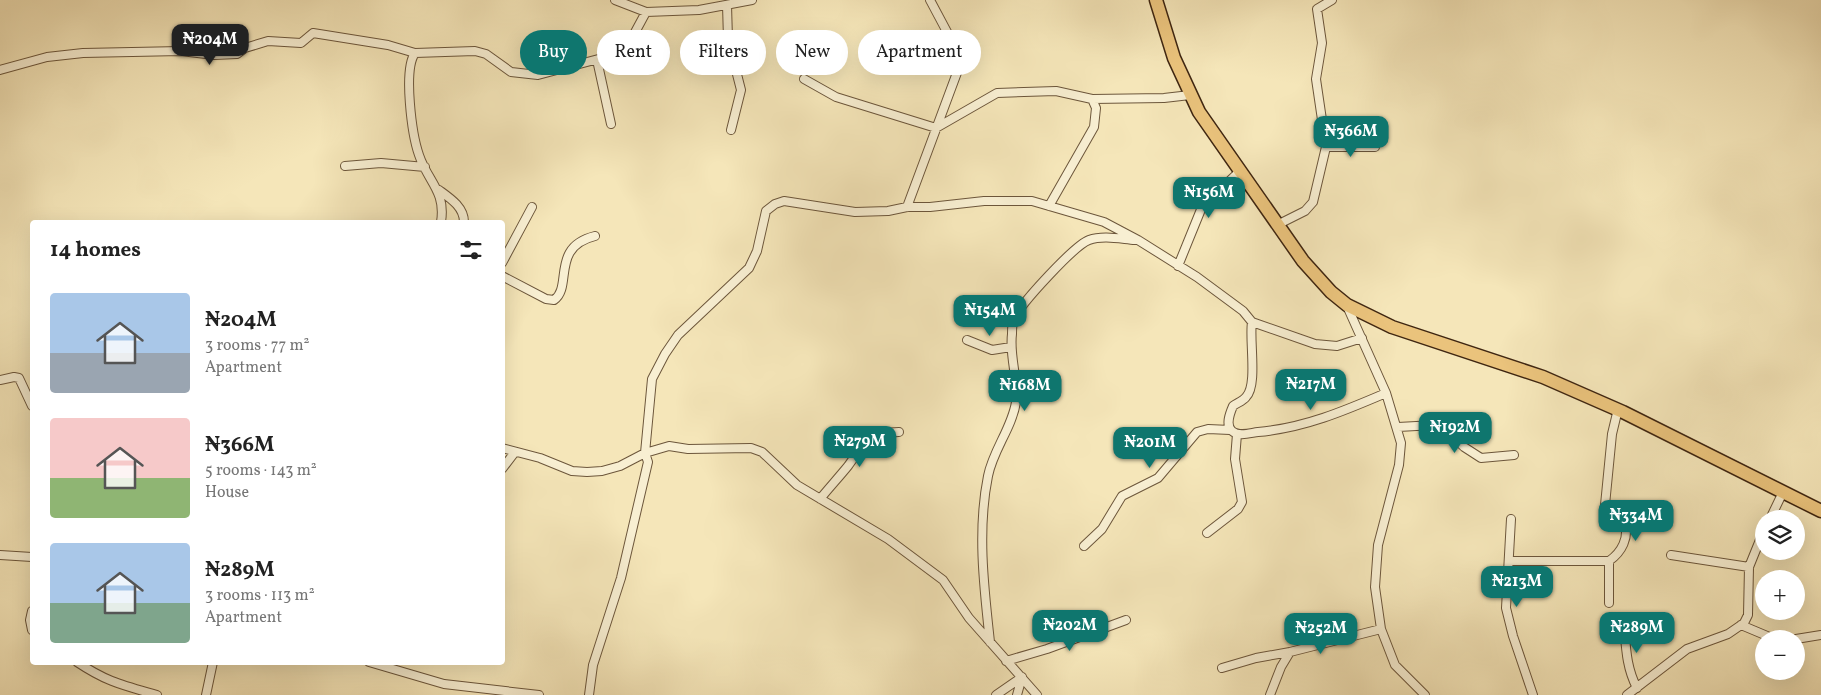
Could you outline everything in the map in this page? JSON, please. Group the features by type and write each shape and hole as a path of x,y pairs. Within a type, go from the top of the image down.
{"main road":[{"path":"1156,0 1174,58 1190,95 1239,172 1277,225 1318,279 1347,304 1392,327 1534,374 1618,409 1821,511"}],"street":[{"path":"615,0 646,12 699,10 752,0"},
{"path":"907,207 958,70 954,44 930,0"},
{"path":"1277,225 1305,211 1313,202 1326,147 1315,72 1322,43 1317,9 1332,0"},
{"path":"727,5 728,39 741,90 731,130"},
{"path":"0,70 46,57 83,53 181,51 214,55 237,54 245,48 268,41 302,43 312,33 388,45 415,53 475,51 486,54 502,68 521,75 538,75 612,57 626,49 646,12"},
{"path":"415,53 411,59 409,72 415,140 425,167 439,190 443,205 441,220"},
{"path":"596,60 611,124"},
{"path":"804,79 836,97 936,128 997,93 1056,91 1092,99 1164,98 1190,95"},
{"path":"1049,206 1094,127 1096,108 1092,99"},
{"path":"1326,147 1375,147"},
{"path":"346,166 381,163 425,167"},
{"path":"1178,266 1202,207 1239,172"},
{"path":"439,190 457,204 464,216 464,220"},
{"path":"589,695 593,665 621,578 648,462 645,453 652,379 678,335 749,268 756,251 766,211 774,204 784,201 855,212 888,212 907,207 930,208 984,201 1032,201 1104,222 1138,240 1243,311 1252,322 1315,344 1337,346 1362,338"},
{"path":"505,257 532,207"},
{"path":"505,278 546,299 554,300 559,294 568,253 576,244 595,236"},
{"path":"990,642 982,549 983,511 988,476 996,450 1010,423 1016,400 1011,347 1014,319 1037,289 1079,246 1096,238 1138,240"},
{"path":"1347,304 1386,393 1402,443 1400,465 1378,545 1375,587 1381,629 1395,665 1425,695"},
{"path":"1207,533 1238,509 1242,502 1234,459 1234,432 1228,423 1233,406 1245,398 1250,391 1252,363 1250,335 1252,322"},
{"path":"967,340 992,350 1011,347"},
{"path":"0,380 14,377 19,378 30,402"},
{"path":"1084,546 1102,529 1122,496 1158,478 1198,432 1208,429 1234,432 1274,431 1313,423 1386,393"},
{"path":"1509,561 1609,561 1622,549 1626,535 1625,522 1619,519 1605,518 1604,515 1612,434 1618,409"},
{"path":"1398,427 1434,425 1444,427 1464,448 1481,458 1514,455"},
{"path":"820,499 847,466 858,449 871,438 887,432 899,432"},
{"path":"505,449 572,471 587,472 602,471 620,466 645,453 669,446 688,449 751,448 762,452 798,485 888,539 943,580 969,618 1036,695"},
{"path":"505,465 515,452"},
{"path":"1774,510 1783,492"},
{"path":"1511,519 1506,608 1513,636 1533,695"},
{"path":"1627,695 1687,649 1728,634 1741,625 1748,615 1749,567 1755,552"},
{"path":"0,555 30,557"},
{"path":"1671,555 1749,567"},
{"path":"1609,561 1609,603"},
{"path":"1006,661 1046,650 1126,620"},
{"path":"1624,624 1626,659 1630,674 1637,688"},
{"path":"1741,625 1755,631"},
{"path":"1222,668 1256,658 1290,652 1381,629"},
{"path":"1805,638 1821,635"},
{"path":"1270,695 1281,667 1290,652"},
{"path":"81,665 102,679 118,686 157,695"},
{"path":"206,695 212,665"},
{"path":"377,665 389,670 444,684 539,695"},
{"path":"996,695 1022,677"},
{"path":"1017,695 1022,677"}]}
